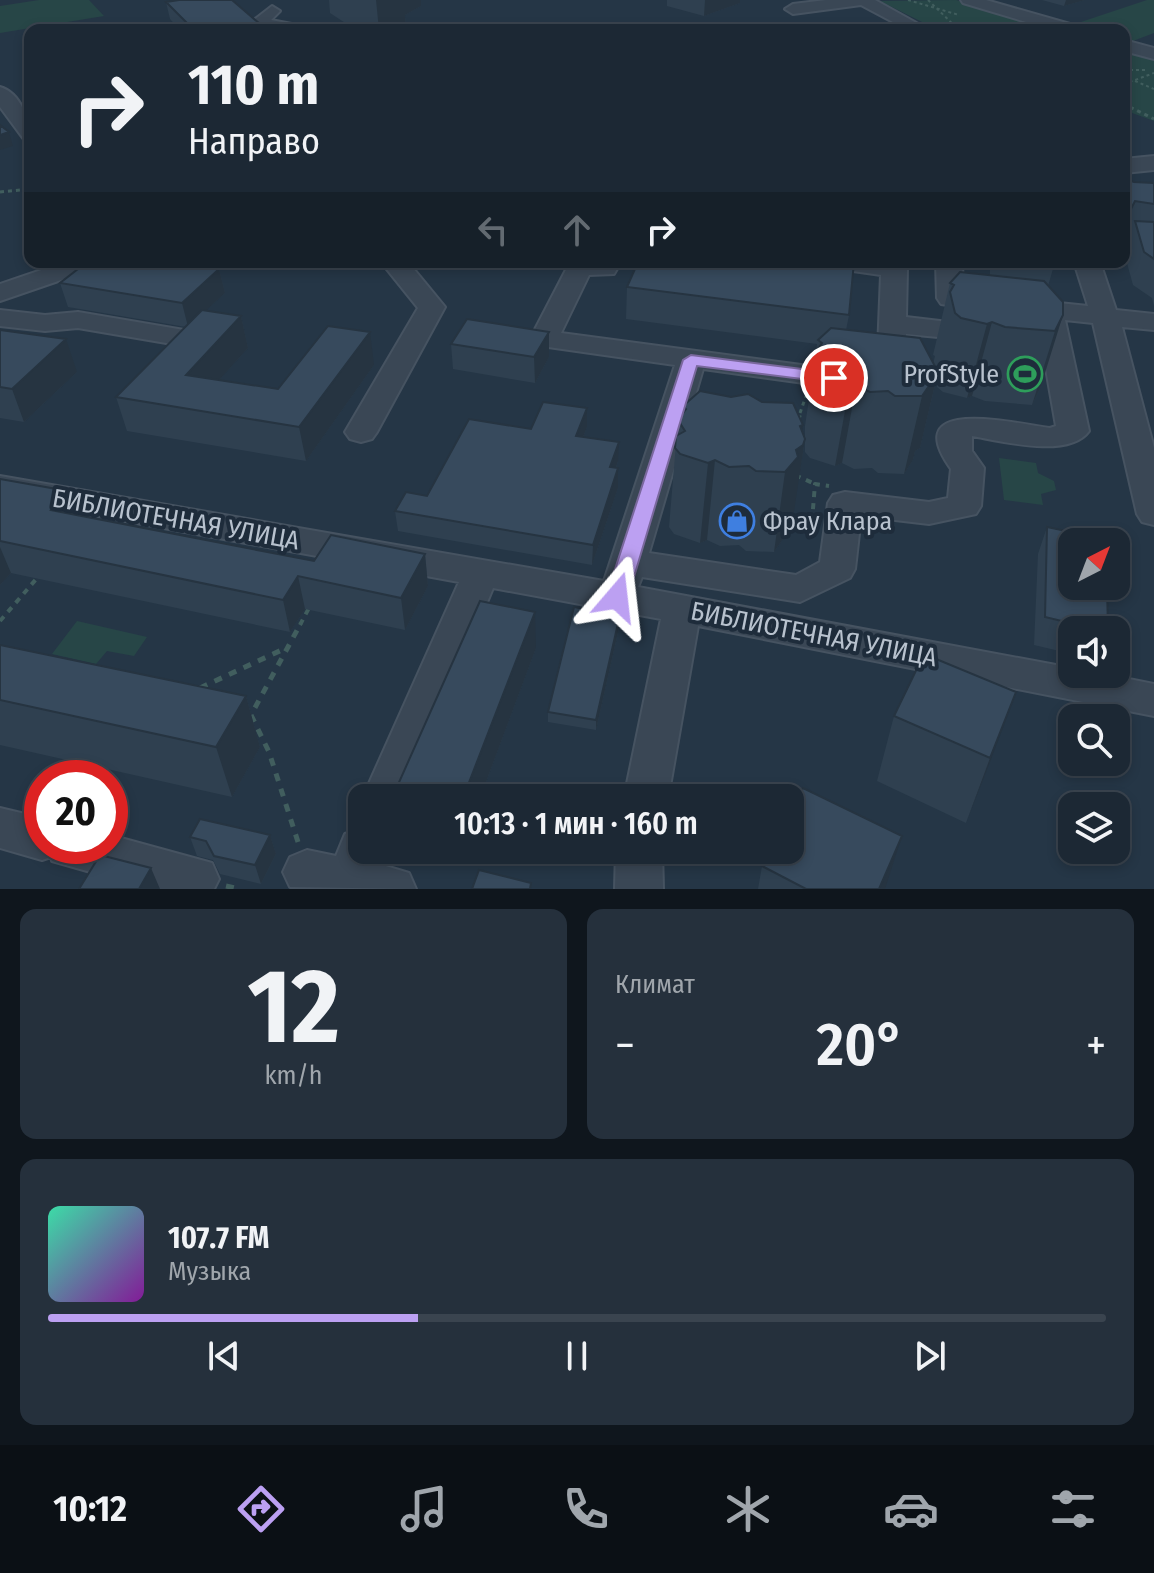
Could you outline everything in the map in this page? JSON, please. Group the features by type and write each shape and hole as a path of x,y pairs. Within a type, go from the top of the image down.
{"street":[{"path":"786,4 863,0 909,24"},
{"path":"969,0 1051,24"},
{"path":"786,4 818,24"},
{"path":"263,24 258,23 272,11"},
{"path":"1130,49 1150,62"},
{"path":"0,93 24,126"},
{"path":"1130,243 1154,245"},
{"path":"0,293 73,268"},
{"path":"361,432 432,307 399,268"},
{"path":"579,268 544,339 891,386 894,269 885,268"},
{"path":"628,562 800,589 837,569 845,503 929,513 964,506 968,468 956,452 956,429 965,426 1052,438 1073,431 1037,332 950,298 949,268"},
{"path":"1089,268 1147,455 1154,514"},
{"path":"893,324 1037,332 1105,317 1154,322"},
{"path":"0,318 45,323 78,320 184,338"},
{"path":"617,597 628,562 680,448 691,360"},
{"name":"БИБЛИОТЕЧНАЯ УЛИЦА","path":"0,487 617,597 1154,700"},
{"path":"390,784 481,573"},
{"path":"649,784 682,609"},
{"path":"0,828 24,834"},
{"path":"91,864 195,879"},
{"path":"639,864 639,889"}],"path":[{"path":"928,0 953,24"},
{"path":"1130,68 1150,62"},
{"path":"1130,82 1154,73"},
{"path":"1135,81 1154,89"},
{"path":"1130,107 1154,119"},
{"path":"0,192 24,190"},
{"path":"788,472 815,484 843,488"},
{"path":"811,531 815,484"},
{"path":"0,621 41,573"},
{"path":"316,596 251,715 269,752 353,873"},
{"path":"190,692 288,647"}],"green space":[{"path":"39,0 89,0 104,16 55,24 24,24 24,29 0,33 0,6"},
{"path":"956,0 1036,24 926,24 880,1"},
{"path":"1154,0 1154,33 1133,41 1130,40 1130,24 1075,24"},
{"path":"1130,53 1154,60 1154,121 1130,112"},
{"path":"999,458 1036,463 1038,473 1054,481 1056,490 1041,494 1043,505 1004,500"},
{"path":"77,621 147,637 134,656 107,651 96,664 52,654"}],"building":[{"path":"232,0 260,24 188,24 166,2"},
{"path":"0,125 9,132 0,135"},
{"path":"1130,180 1154,183 1154,204 1135,201 1131,209"},
{"path":"1135,221 1154,222 1154,259 1144,252"},
{"path":"79,268 219,269 182,303 60,283"},
{"path":"635,268 853,268 849,315 627,287"},
{"path":"960,272 1044,281 1063,302 1063,315 1055,331 1005,327 961,318 955,313 950,292 954,285 950,283"},
{"path":"202,310 241,316 186,375 278,389 328,326 370,332 299,427 116,397"},
{"path":"467,319 549,332 534,357 451,344"},
{"path":"831,328 920,338 938,372 928,378 931,383 922,396 895,396 888,391 870,392 856,386 849,389 823,381 817,376 817,351 822,343 818,340"},
{"path":"0,330 66,339 12,389 0,387"},
{"path":"700,391 731,397 748,394 762,402 793,403 803,425 800,426 805,439 796,450 798,457 785,472 756,471 749,466 729,467 715,460 708,463 680,454 675,448 676,436 685,431 678,420 686,409 683,406"},
{"path":"543,402 587,408 576,436 619,442 610,467 618,468 593,545 395,511 406,492 427,496 469,419 531,429"},
{"path":"0,479 68,491 51,510 314,561 331,535 425,554 401,598 298,576 283,600 0,541"},
{"path":"1047,527 1058,529 1058,600 1107,600 1108,616 1058,616 1058,620 1045,617"},
{"path":"480,601 535,612 468,784 398,784"},
{"path":"574,607 612,614 619,619 596,720 548,712"},
{"path":"0,645 246,696 216,747 0,700"},
{"path":"924,654 1016,692 990,758 894,716"},
{"path":"804,788 902,836 879,889 806,889 762,866 804,864"},
{"path":"200,819 270,835 255,865 214,856 206,841 190,837"},
{"path":"128,862 151,868 139,889 79,889 94,864"},
{"path":"479,870 531,883 530,889 472,889"}],"place":[{"name":"ProfStyle","path":"1025,374"},
{"name":"Фрау Клара","path":"737,521"}],"route":[{"path":"617,597 691,360 834,378"}]}
